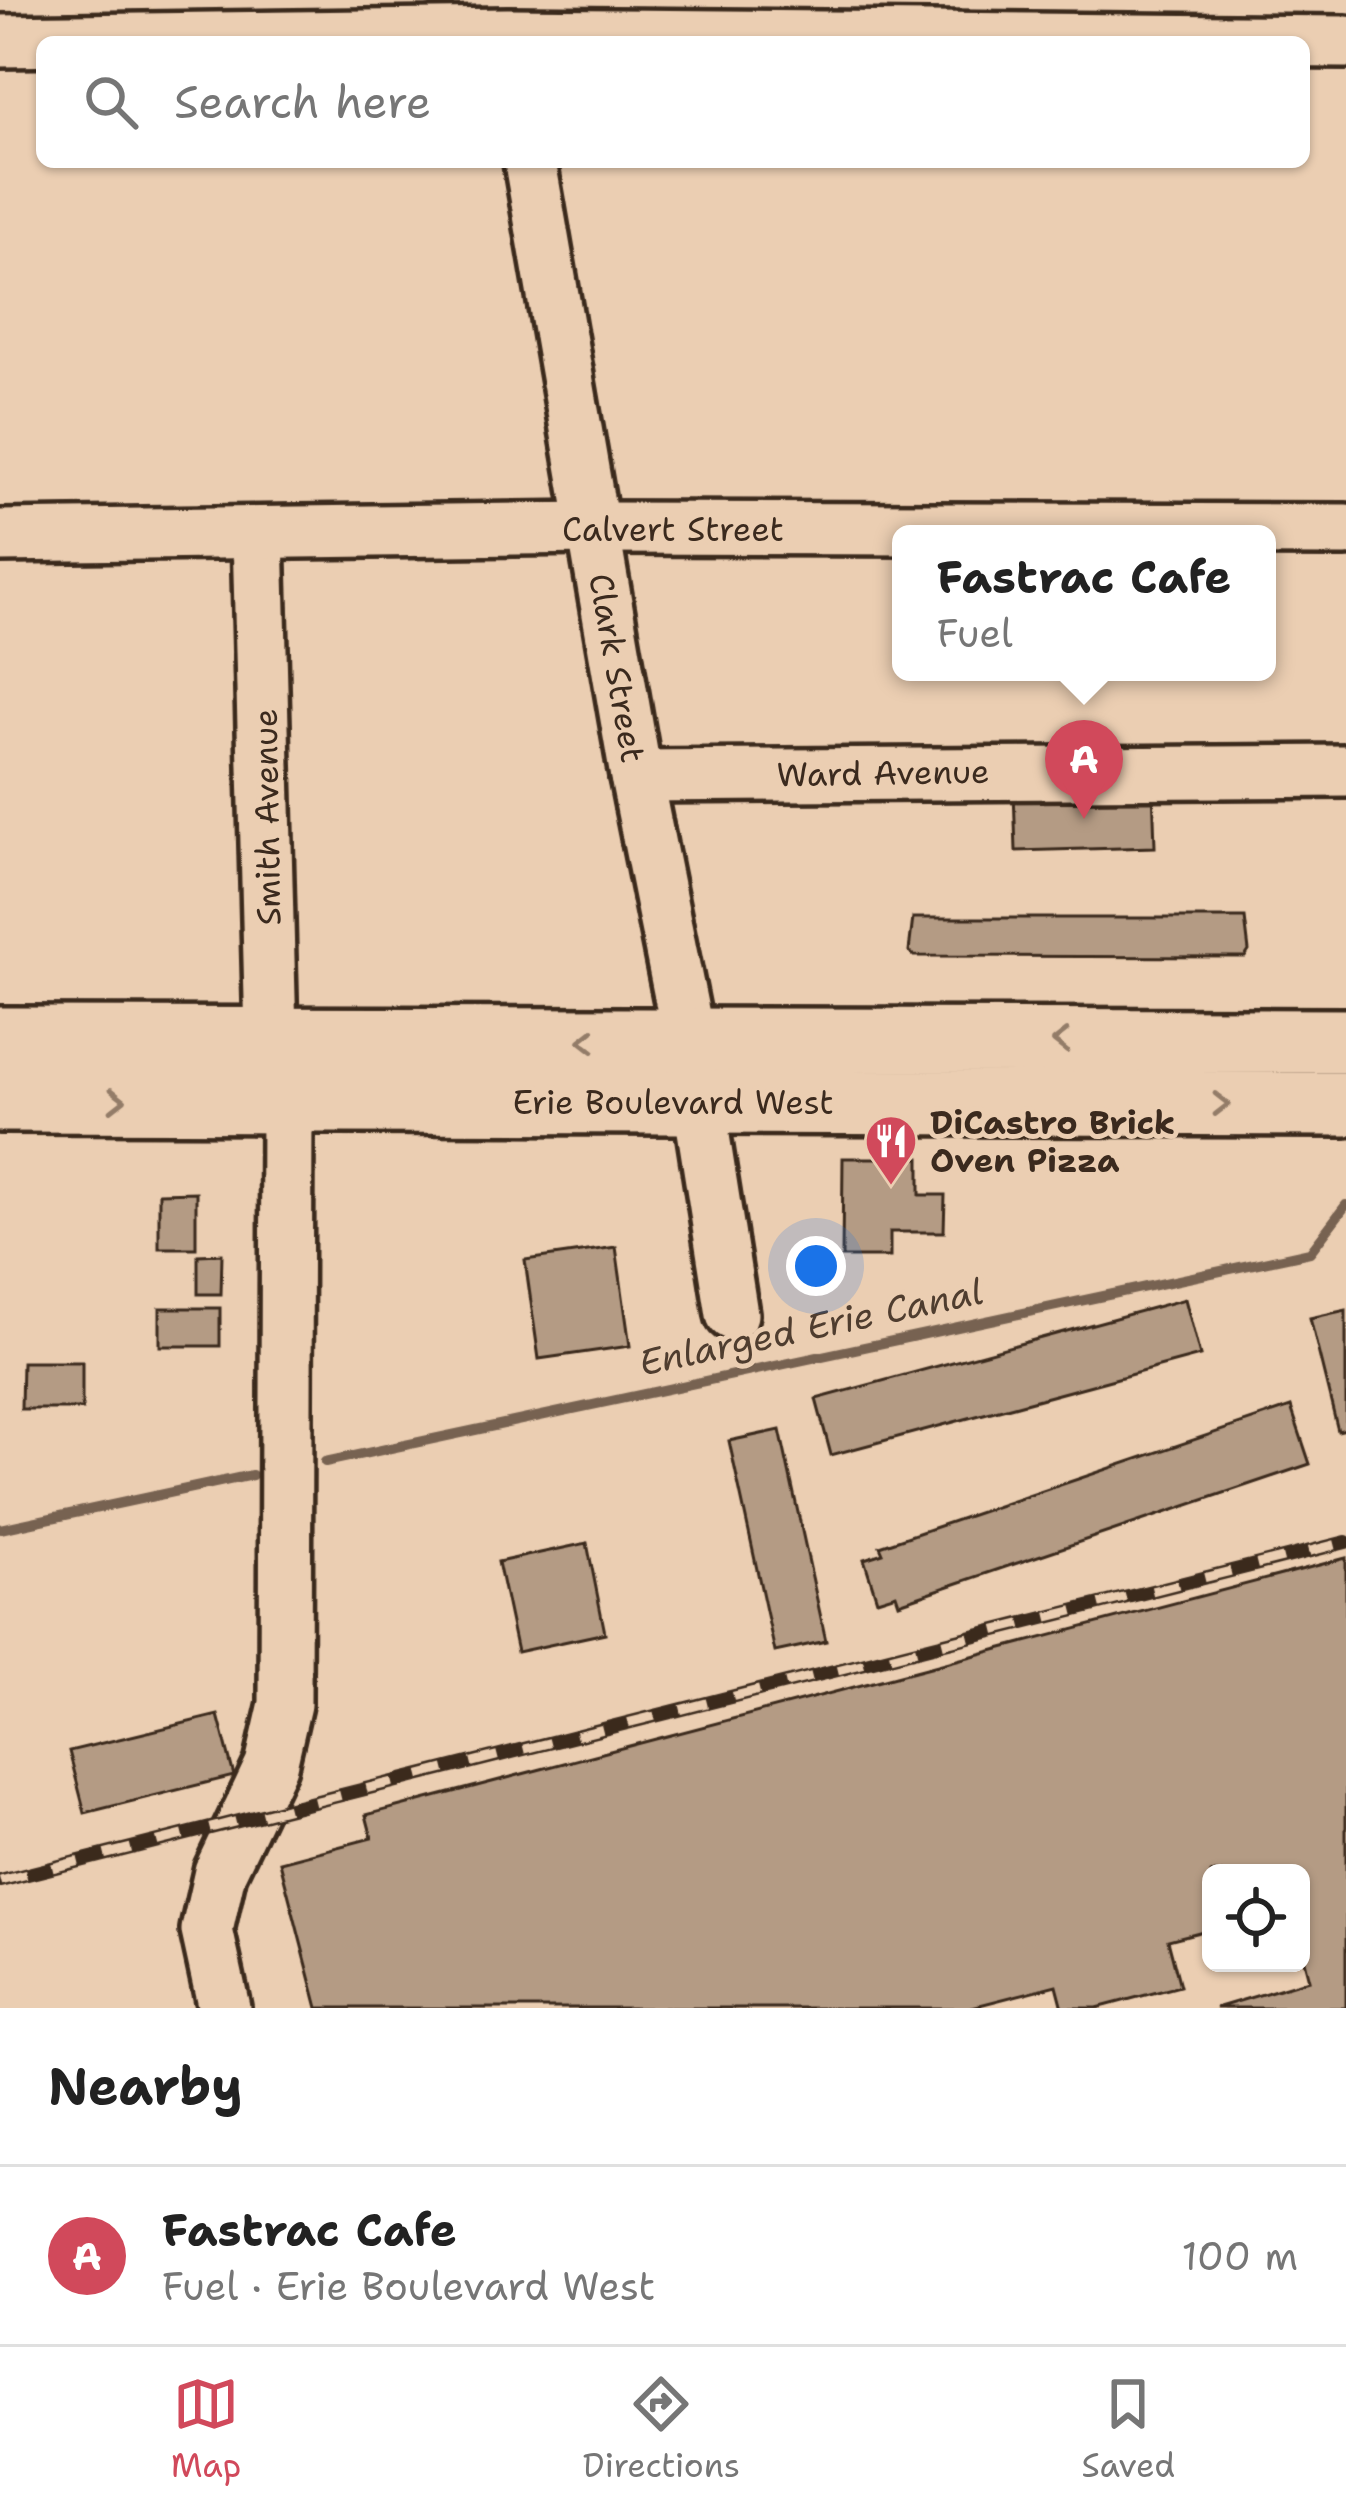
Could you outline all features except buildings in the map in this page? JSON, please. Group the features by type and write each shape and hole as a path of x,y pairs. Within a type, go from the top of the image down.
{"main road":[{"name":"Erie Boulevard West","path":"0,1039 277,1081"},
{"name":"Erie Boulevard West","path":"0,1100 277,1081 694,1071 1346,1041"},
{"name":"Erie Boulevard West","path":"694,1071 1346,1104"}],"street":[{"path":"547,36 877,19 1224,36"},
{"path":"1310,40 1346,42"},
{"path":"0,41 36,41"},
{"name":"Clark Street","path":"531,168 636,776 694,1071 732,1314"},
{"name":"Calvert Street","path":"0,536 892,529"},
{"name":"Calvert Street","path":"1276,530 1346,530"},
{"name":"Smith Avenue","path":"224,2008 207,1930 220,1872 271,1765 286,1704 277,1081 258,534"},
{"name":"Ward Avenue","path":"636,776 1346,771"}],"waterway":[{"name":"Enlarged Erie Canal","path":"325,1462 1310,1252 1346,1205"},
{"name":"Enlarged Erie Canal","path":"0,1529 252,1475"}],"railway":[{"path":"0,1881 1346,1542"}],"place":[{"name":"Fastrac Cafe","path":"1084,819"},
{"name":"DiCastro Brick Oven Pizza","path":"891,1187"}]}
